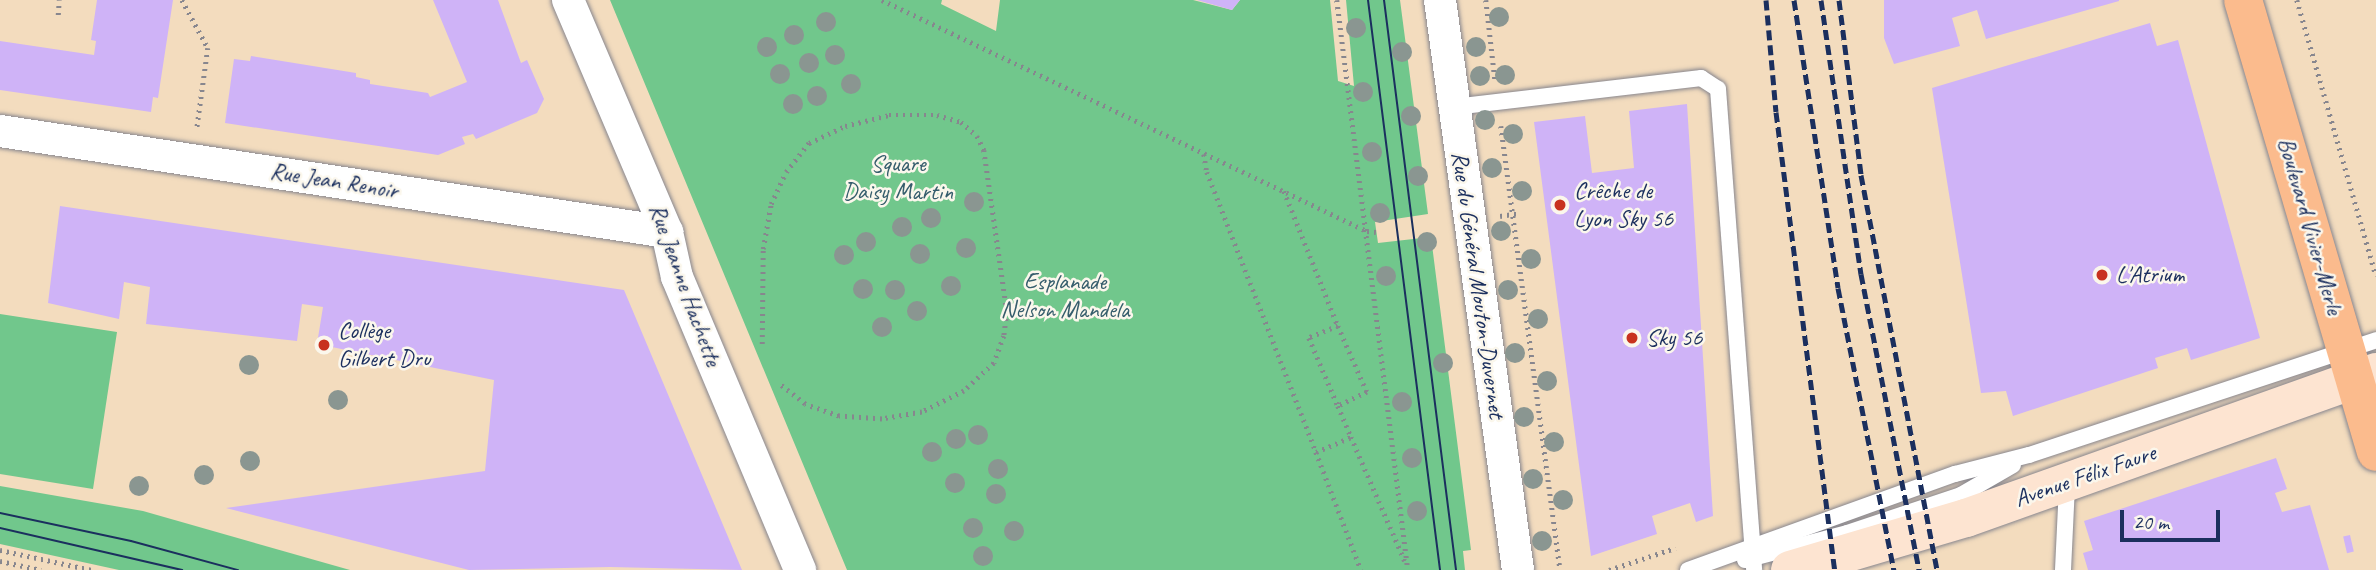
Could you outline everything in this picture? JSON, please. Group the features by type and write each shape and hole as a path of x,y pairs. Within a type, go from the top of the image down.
{"main road":[{"name":"Boulevard Vivier-Merle","path":"2243,0 2363,361 2376,453"},
{"name":"Avenue Félix Faure","path":"1790,570 1966,518 2067,483 2363,361"}],"street":[{"name":"Rue Jeanne Hachette","path":"568,0 667,232 677,277 800,570"},
{"name":"Rue du Général Mouton-Duvernet","path":"1440,0 1518,570"},
{"name":"Rue Jean Renoir","path":"0,131 667,232"}],"lane":[{"path":"1454,107 1702,78 1718,89 1753,558"},
{"name":"Avenue Félix Faure","path":"1698,570 1847,533 1961,495 2029,455 2363,361"},
{"path":"2063,570 2067,483"},
{"name":"Avenue Félix Faure","path":"1688,570 1753,558"}],"path":[{"path":"58,15 59,0"},
{"path":"182,0 208,48 192,160"},
{"path":"882,0 1367,231 1376,232"},
{"path":"1337,0 1408,569"},
{"name":"Rue du Général Mouton-Duvernet","path":"1486,0 1498,102 1517,214 1560,570"},
{"name":"Boulevard Vivier-Merle","path":"2297,0 2376,276"},
{"path":"762,344 763,249 771,204 786,173 810,144 845,126 889,115 937,115 961,122 977,136 984,150 1007,312 1004,335 994,363 964,391 922,412 882,419 839,416 805,404 779,384"},
{"path":"1204,153 1207,172 1362,570"},
{"path":"1284,191 1367,392 1338,406"},
{"path":"1505,215 1517,214"},
{"path":"1338,326 1309,338 1408,569"},
{"path":"1315,452 1351,437"},
{"path":"0,550 92,570"},
{"path":"0,561 41,570"}],"green space":[{"name":"Esplanade Nelson Mandela","path":"610,0 942,0 941,4 996,31 1000,0 1193,0 1232,10 1240,0 1330,0 1338,81 1354,86 1346,0 1400,0 1428,214 1375,222 1378,243 1431,237 1471,550 1463,551 1465,570 847,570"},
{"path":"0,314 117,332 93,489 0,474"},
{"path":"0,486 143,511 350,570 119,570 0,544"}],"building":[{"path":"97,0 173,0 158,98 153,97 151,112 0,90 0,41 94,55 96,41 91,40"},
{"path":"433,0 498,0 521,63 527,60 544,99 537,113 476,139 473,134 462,137 465,144 438,155 225,123 234,59 250,61 251,56 356,73 356,77 370,80 370,84 428,93 430,97 467,82"},
{"path":"1197,0 1240,0 1232,10"},
{"path":"1884,0 2119,1 1986,39 1977,10 1952,18 1960,46 1894,64 1884,38"},
{"name":"L'Atrium","path":"2150,23 2157,46 2178,40 2260,338 2191,360 2187,348 2155,358 2158,368 2013,416 2006,391 1981,393 1932,88"},
{"name":"Sky 56","path":"1687,104 1713,516 1696,522 1690,503 1652,516 1657,534 1591,556 1534,122 1585,116 1592,173 1634,168 1629,111"},
{"path":"60,206 624,290 742,570 610,567 469,570 226,508 485,471 494,380 317,344 323,307 302,304 297,341 146,324 150,287 124,282 119,319 48,303"},
{"path":"2276,458 2287,489 2275,493 2282,512 2310,505 2329,570 2088,570 2083,553 2093,550 2084,521"},
{"path":"2350,535 2354,552 2347,553 2343,537"}],"tram line":[{"path":"1368,0 1440,570"},
{"path":"1384,0 1456,570"},
{"path":"0,513 131,541 238,570"},
{"path":"0,528 182,570"}],"railway":[{"path":"1766,0 1776,112 1835,570"},
{"path":"1794,0 1838,288 1894,570"},
{"path":"1821,0 1861,274 1919,570"},
{"path":"1839,0 1861,175 1937,570"}],"place":[{"name":"Crêche de Lyon Sky 56","path":"1560,205"},
{"name":"L'Atrium","path":"2102,275"},
{"name":"Sky 56","path":"1632,338"},
{"name":"Collège Gilbert Dru","path":"324,345"}],"park label":[{"name":"Square Daisy Martin","path":"898,178"}]}
